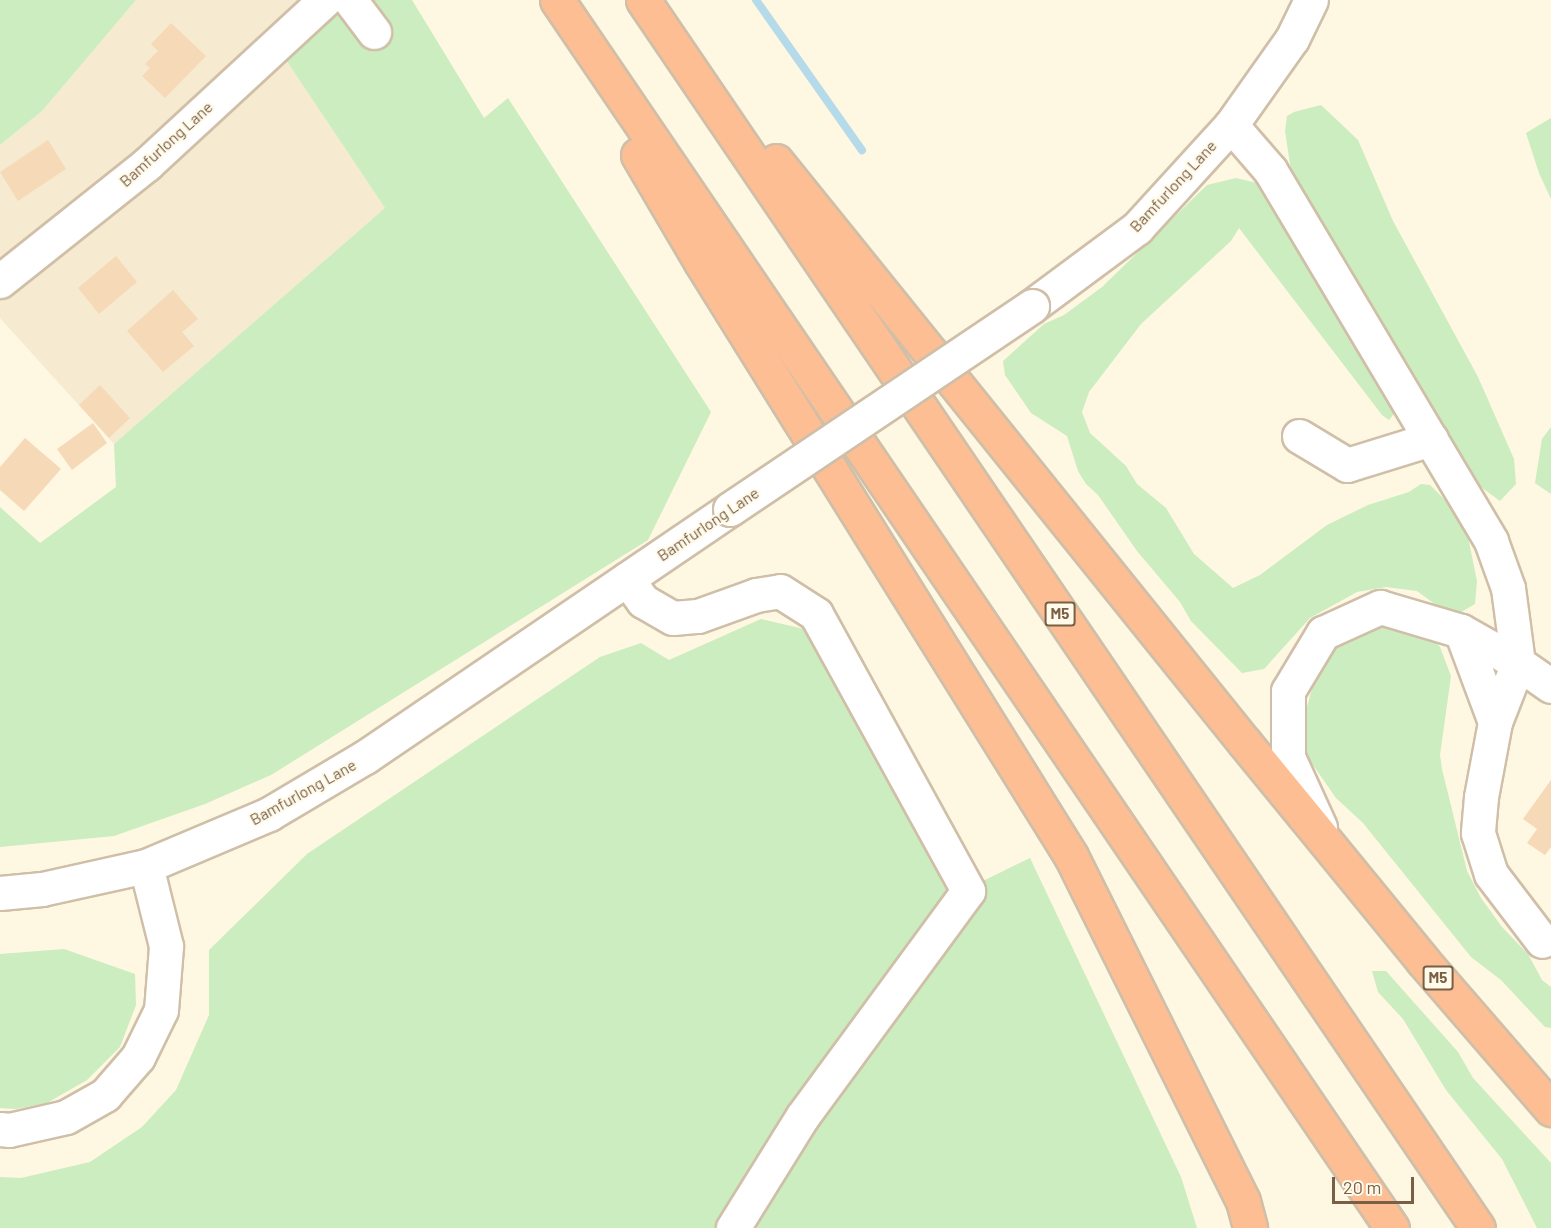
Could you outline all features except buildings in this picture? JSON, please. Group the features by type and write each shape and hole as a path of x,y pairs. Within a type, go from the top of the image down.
{"highway":[{"path":"547,0 701,262 1071,856 1243,1201 1250,1228"},
{"path":"557,0 1392,1228"},
{"name":"M5","path":"643,0 1478,1228"},
{"name":"M5","path":"648,0 882,294 1423,961 1551,1109"}],"street":[{"name":"Bamfurlong Lane","path":"0,280 147,164 325,0"},
{"path":"350,0 374,32"},
{"name":"Bamfurlong Lane","path":"0,893 42,889 146,866 270,814 365,757 1032,306 1137,228 1231,125 1292,39 1311,0"},
{"path":"1231,125 1270,170 1491,541 1508,588 1518,663 1495,722 1481,797 1478,833 1491,874 1542,941"},
{"path":"1299,436 1347,465 1431,439"},
{"path":"627,579 643,601 673,618 698,616 756,595 780,591 816,614 968,891 802,1117 733,1228"},
{"path":"1329,845 1288,757 1288,691 1323,633 1380,607 1461,631 1518,663 1551,686"},
{"path":"1461,631 1495,722"},
{"path":"0,1129 9,1130 66,1117 105,1095 138,1057 161,1010 166,946 146,866"}],"shaded area":[{"path":"136,0 325,0 276,45 385,208 114,444 0,318 0,145 42,111"}],"green space":[{"path":"0,0 136,0 42,111 0,145"},
{"path":"325,0 412,0 484,118 508,98 711,412 648,540 271,775 205,804 114,836 0,847 0,507 40,543 116,487 114,444 385,208 276,45"},
{"path":"1321,105 1358,140 1393,221 1478,377 1514,459 1516,484 1500,501 1455,468 1292,177 1285,131 1287,116"},
{"path":"1551,118 1551,199 1539,173 1526,133"},
{"path":"1236,178 1257,183 1276,204 1328,289 1394,414 1389,420 1382,415 1239,228 1231,241 1141,324 1089,392 1082,412 1090,433 1126,466 1137,484 1166,508 1194,554 1233,588 1260,575 1327,525 1368,505 1409,492 1421,484 1430,485 1456,511 1468,537 1477,581 1475,604 1456,615 1436,605 1417,591 1386,587 1357,592 1310,618 1264,669 1242,673 1191,621 1180,602 1137,551 1098,495 1086,484 1078,471 1067,436 1031,413 1005,375 1003,361 1044,324 1064,315 1102,287 1207,185"},
{"path":"1551,427 1551,494 1535,483 1542,439"},
{"path":"832,617 983,881 1030,858 1181,1177 1197,1228 0,1228 0,1177 21,1178 90,1162 142,1127 176,1090 209,1015 209,950 307,854 600,657 641,643 669,660 761,619 804,629"},
{"path":"1373,623 1403,626 1436,642 1440,647 1451,676 1440,755 1467,871 1481,898 1502,927 1528,954 1542,980 1551,987 1551,1028 1545,1027 1501,980 1471,957 1363,823 1336,798 1304,752 1305,714 1317,671 1336,647 1352,632"},
{"path":"64,949 135,974 136,1005 120,1047 87,1080 47,1103 16,1109 0,1108 0,954"},
{"path":"1372,971 1386,971 1458,1052 1473,1078 1551,1163 1551,1228 1537,1228 1502,1159 1446,1090 1403,1019 1378,992"}],"waterway":[{"path":"756,0 862,150"}]}
